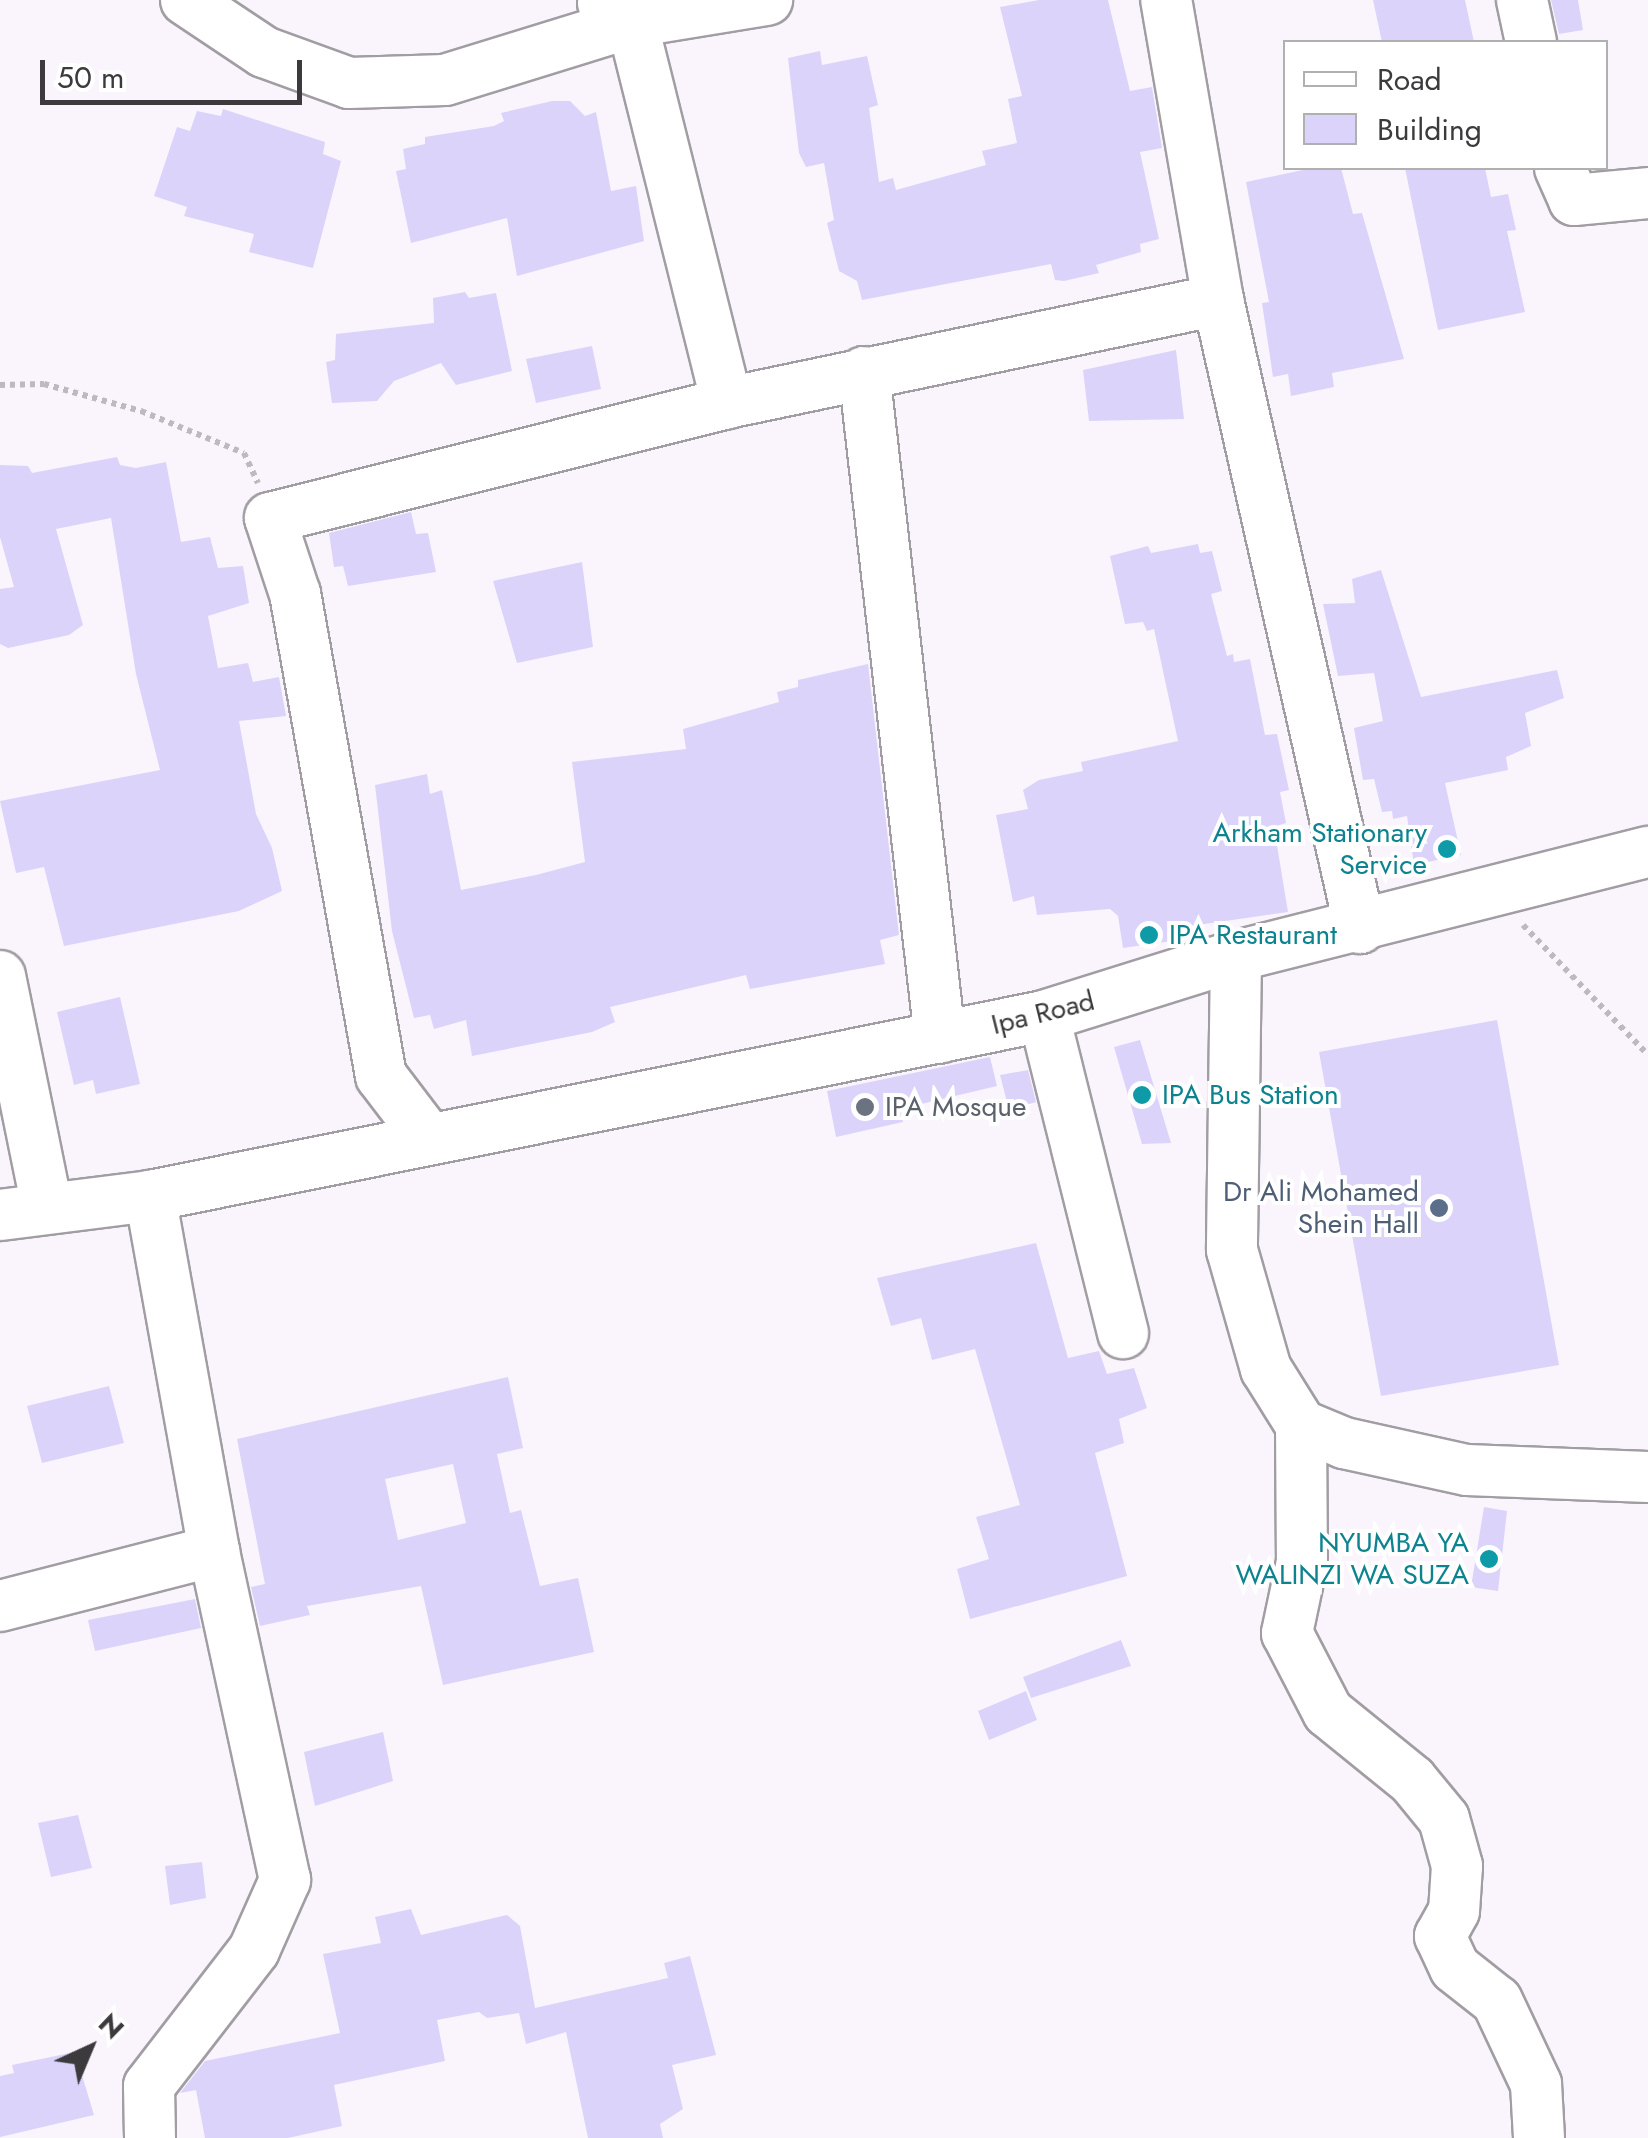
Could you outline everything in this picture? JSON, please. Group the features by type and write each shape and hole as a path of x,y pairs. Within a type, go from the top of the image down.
{"street":[{"path":"186,0 264,52 349,84 445,80 615,11 766,0"},
{"path":"1166,0 1218,300 1360,928"},
{"path":"1522,0 1531,40"},
{"path":"615,11 727,403"},
{"path":"1561,170 1574,200 1648,193"},
{"path":"428,1139 381,1076 295,594 269,523 272,516 727,403 1218,300"},
{"path":"864,372 940,1038"},
{"name":"Ipa Road","path":"23,1211 150,1196 1044,1016 1236,956 1360,928 1648,852"},
{"path":"1236,956 1232,1250 1266,1369 1301,1425 1302,1562 1286,1633 1328,1712 1412,1780 1444,1819 1457,1866 1454,1911 1440,1936 1455,1968 1497,2001 1536,2084 1539,2138"},
{"path":"0,976 23,1211"},
{"path":"1044,1016 1123,1332"},
{"path":"150,1196 214,1551 285,1880 254,1950 149,2086 150,2138"},
{"path":"1301,1425 1344,1444 1467,1470 1648,1477"},
{"path":"0,1606 214,1551"}],"path":[{"path":"0,385 44,384 141,412 244,453 272,516"},
{"path":"1489,894 1648,1055"}],"building":[{"path":"1039,0 1108,0 1130,91 1152,87 1162,148 1140,152 1159,239 1140,244 1141,252 1096,265 1099,273 1064,281 1055,280 1051,264 862,300 857,281 839,271 827,223 834,220 824,163 806,167 799,153 788,58 820,51 822,65 867,56 878,105 869,108 879,182 893,178 896,190 986,165 982,151 1017,143 1008,99 1022,96 1000,7"},
{"path":"1373,0 1465,0 1474,40 1382,40"},
{"path":"1551,0 1578,0 1583,30 1559,34"},
{"path":"552,101 570,101 585,116 596,112 611,191 636,186 644,241 517,276 507,218 411,243 396,171 406,169 403,149 425,144 425,137 494,126 504,121 501,113"},
{"path":"223,109 325,142 323,154 341,161 313,268 249,252 254,234 184,216 187,207 154,196 177,127 190,131 197,111 221,116"},
{"path":"1303,170 1342,170 1353,214 1362,213 1404,359 1332,373 1334,387 1291,396 1288,374 1273,377 1262,303 1269,302 1246,182"},
{"path":"1405,170 1485,170 1491,197 1508,194 1516,230 1507,231 1525,312 1438,330"},
{"path":"465,292 469,298 496,293 512,371 456,385 441,363 394,381 377,401 332,403 326,362 335,360 336,334 434,323 433,298"},
{"path":"592,346 601,389 536,403 526,359"},
{"path":"1176,350 1184,419 1089,421 1083,370"},
{"path":"117,457 120,465 136,468 166,462 181,542 210,537 218,568 243,566 249,603 208,616 218,668 248,663 253,682 279,677 286,716 239,721 256,814 272,848 282,891 239,911 64,946 44,867 16,873 0,801 160,770 136,674 111,518 56,529 83,625 69,635 8,648 0,644 0,589 14,587 0,537 0,465 28,466 32,473"},
{"path":"411,512 416,534 428,533 436,572 348,586 343,566 334,567 329,533"},
{"path":"1198,544 1200,553 1212,551 1222,591 1211,594 1227,656 1233,654 1234,662 1250,659 1265,735 1277,734 1289,790 1280,792 1286,823 1274,827 1288,912 1177,928 1179,940 1123,948 1118,916 1110,909 1037,915 1034,896 1013,902 996,815 1028,809 1023,790 1039,780 1083,771 1081,762 1178,741 1154,629 1147,631 1143,622 1125,624 1110,556 1148,546 1151,553"},
{"path":"582,562 593,647 517,663 493,581"},
{"path":"1381,570 1421,697 1557,670 1564,698 1525,713 1531,746 1506,757 1508,770 1445,783 1461,855 1414,865 1407,816 1393,819 1392,811 1382,812 1374,779 1363,780 1354,728 1383,721 1374,673 1338,676 1323,604 1355,603 1352,579"},
{"path":"868,664 899,935 880,940 885,964 750,989 746,975 610,1007 615,1022 592,1032 472,1056 466,1020 434,1029 430,1015 414,1018 392,931 375,785 427,774 430,794 442,790 461,890 536,875 585,862 572,762 686,749 683,729 779,702 777,692 798,687 798,680"},
{"path":"120,997 140,1084 96,1094 93,1080 74,1085 57,1012"},
{"name":"Dr Ali Mohamed Shein Hall","path":"1497,1020 1559,1365 1381,1396 1319,1052"},
{"name":"IPA Bus Station","path":"1140,1040 1171,1143 1142,1144 1114,1047"},
{"path":"990,1057 997,1086 900,1109 903,1122 836,1137 827,1091"},
{"path":"1028,1070 1036,1102 1009,1110 1000,1075"},
{"path":"1036,1243 1068,1358 1099,1351 1107,1374 1134,1368 1147,1408 1119,1419 1124,1443 1095,1453 1127,1576 970,1619 957,1569 989,1559 976,1517 1020,1505 975,1349 932,1360 921,1318 891,1326 877,1278"},
{"path":"508,1377 523,1448 497,1454 510,1513 521,1510 540,1586 578,1578 594,1652 443,1685 421,1586 307,1606 310,1615 260,1626 251,1587 265,1584 237,1439","holes":["453,1464 466,1523 398,1540 385,1479"]},
{"path":"109,1386 124,1443 42,1463 27,1406"},
{"name":"NYUMBA YA WALINZI WA SUZA","path":"1484,1507 1507,1511 1498,1591 1471,1587"},
{"path":"195,1599 201,1628 95,1651 88,1620"},
{"path":"1121,1640 1131,1666 1031,1698 1023,1677"},
{"path":"1026,1691 1037,1720 989,1740 978,1711"},
{"path":"383,1732 393,1781 315,1806 304,1752"},
{"path":"78,1815 92,1868 51,1877 38,1823"},
{"path":"202,1862 206,1898 170,1905 165,1866"},
{"path":"411,1909 421,1935 507,1915 520,1926 535,2008 668,1978 664,1963 690,1956 716,2055 672,2065 683,2109 660,2124 663,2138 588,2138 566,2032 526,2044 519,2013 487,2018 479,2012 437,2020 445,2061 334,2085 342,2126 288,2138 205,2138 196,2090 180,2093 205,2061 340,2033 323,1954 381,1943 375,1917"},
{"path":"75,2052 94,2115 0,2137 0,2076 14,2073 12,2065"}],"place":[{"name":"Arkham Stationary Service","path":"1447,849"},
{"name":"IPA Restaurant","path":"1149,935"},
{"name":"IPA Bus Station","path":"1142,1095"},
{"name":"IPA Mosque","path":"865,1107"},
{"name":"Dr Ali Mohamed Shein Hall","path":"1439,1208"},
{"name":"NYUMBA YA WALINZI WA SUZA","path":"1489,1559"}]}
